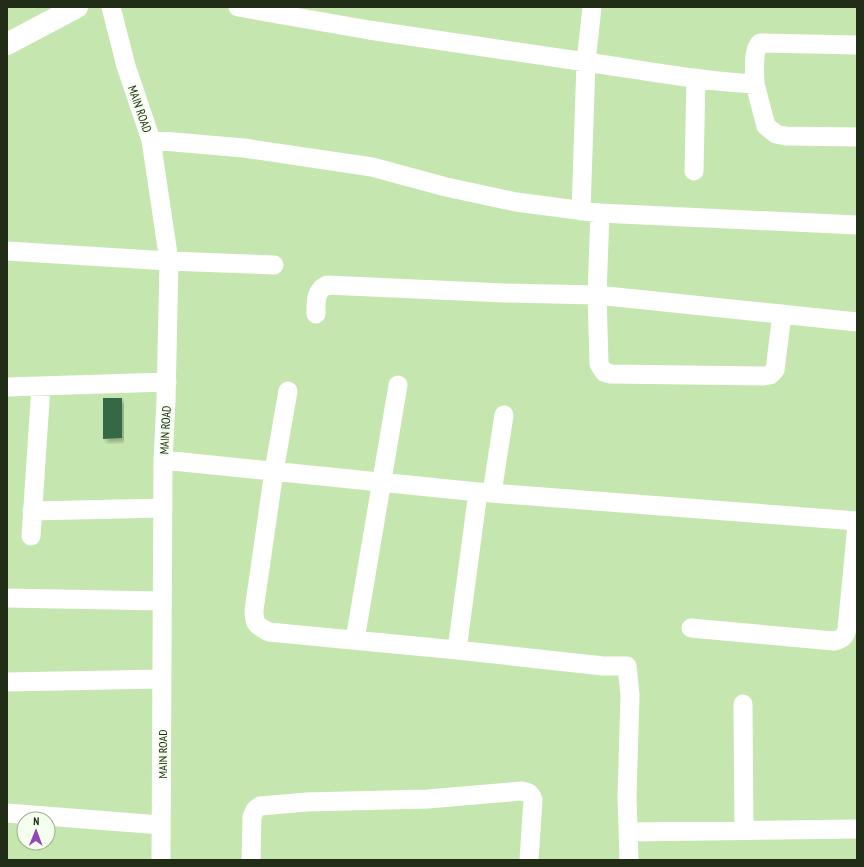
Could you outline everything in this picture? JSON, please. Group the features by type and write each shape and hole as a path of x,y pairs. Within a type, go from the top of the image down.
{"street":[{"path":"7,44 77,7"},
{"name":"MAIN ROAD","path":"111,7 126,66 151,140 169,261 167,382 163,460 161,860"},
{"path":"238,7 369,30 696,78 755,84"},
{"path":"581,211 586,62 592,7"},
{"path":"857,45 760,43 756,47 755,52 755,84 766,126 776,134 786,136 857,137"},
{"path":"694,171 696,78"},
{"path":"151,140 244,148 372,167 516,202 581,211 857,225"},
{"path":"600,213 597,295 599,364 604,372 611,374 770,375 775,370 782,314"},
{"path":"7,251 169,261 274,265"},
{"path":"316,314 316,296 318,291 327,285 504,293 597,295 857,322"},
{"path":"7,387 167,382"},
{"path":"354,640 398,385"},
{"path":"31,536 41,386"},
{"path":"288,391 274,471 254,610 254,619 258,626 269,632 603,666 627,666 630,695 627,797 629,860"},
{"path":"457,650 485,493 504,415"},
{"path":"163,460 485,493 857,521"},
{"path":"32,511 163,508"},
{"path":"691,628 834,641 841,640 847,629 857,525"},
{"path":"7,598 162,601"},
{"path":"7,682 162,679"},
{"path":"743,704 744,830"},
{"path":"251,860 252,817 255,810 260,806 307,802 428,799 521,791 527,792 531,795 533,800 530,860"},
{"path":"7,813 161,825"},
{"path":"628,832 857,829"}],"building":[{"path":"103,398 122,398 122,438 103,439"}]}
